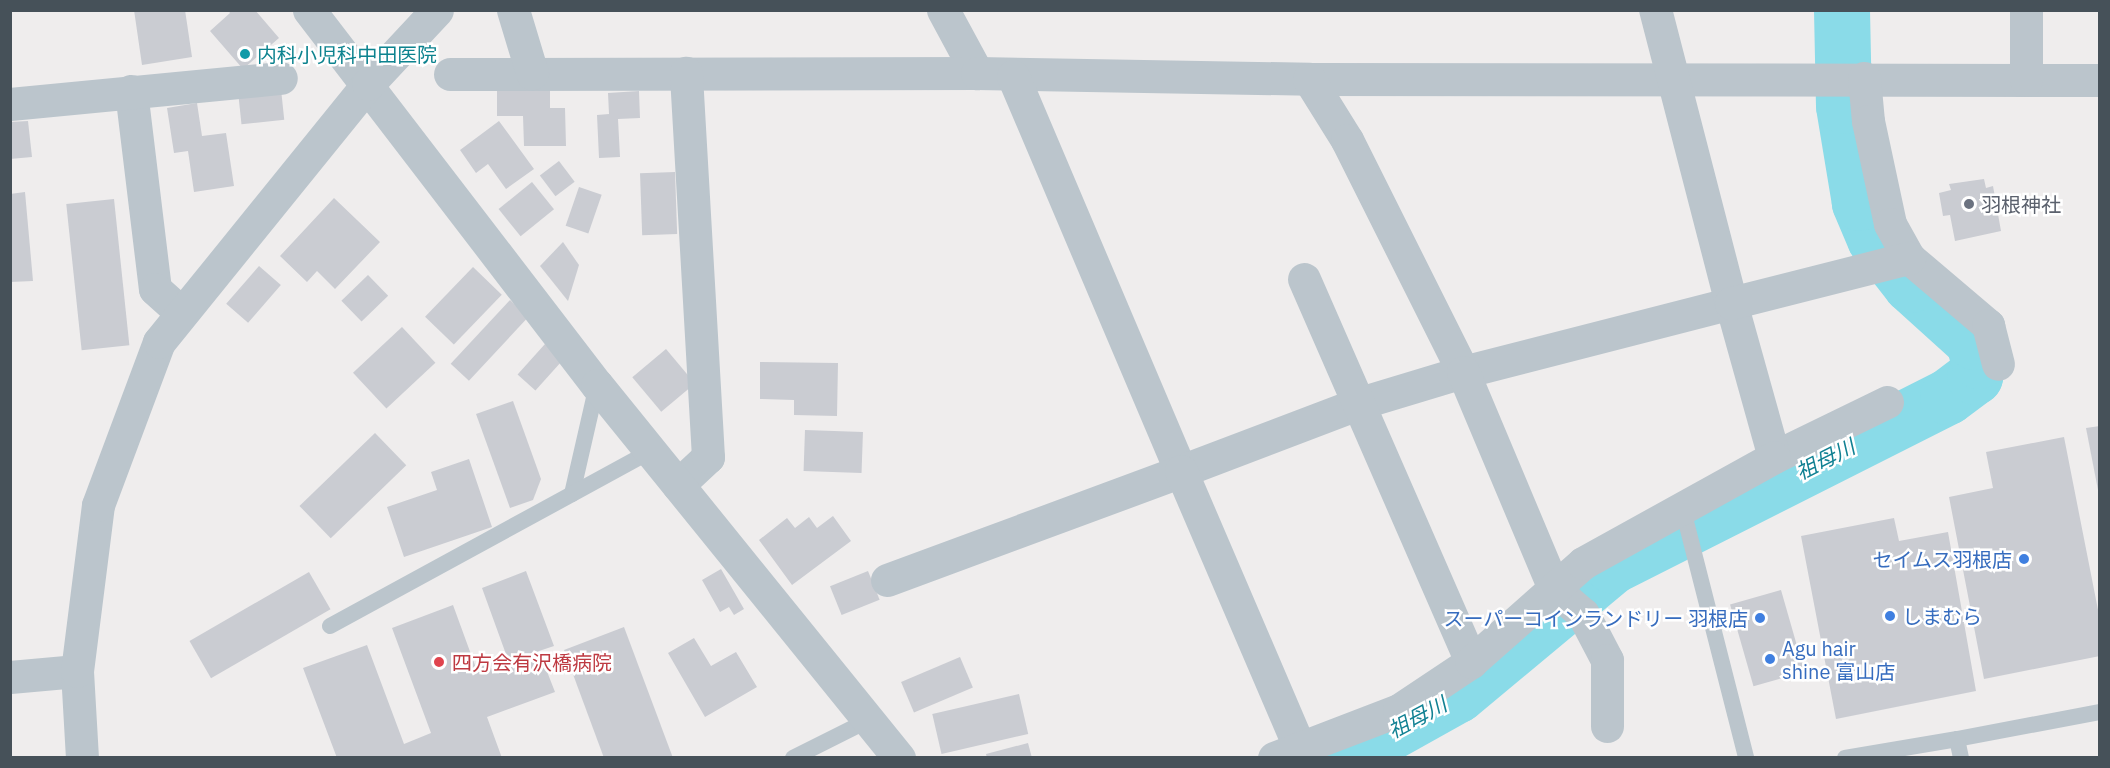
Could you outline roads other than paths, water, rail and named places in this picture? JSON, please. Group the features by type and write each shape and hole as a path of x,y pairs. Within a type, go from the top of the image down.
{"street":[{"path":"309,10 597,385 899,758"},
{"path":"82,758 77,671 98,505 159,342 368,84 437,10"},
{"path":"513,10 532,73"},
{"path":"944,10 977,72"},
{"path":"1655,10 1676,79 1731,303 1773,457"},
{"path":"2026,10 2026,80"},
{"path":"450,74 977,72 1014,76 1309,79 2100,80"},
{"path":"678,485 708,457 686,73"},
{"path":"1014,76 1181,471 1287,753 1400,710 1471,662 1583,564 1683,510 1773,457 1887,402"},
{"path":"10,104 281,78"},
{"path":"1864,78 1884,208 1910,258 1988,325 1998,364"},
{"path":"1309,79 1347,140 1463,372 1554,589 1583,614 1607,660 1607,726"},
{"path":"131,91 155,289 182,313"},
{"path":"887,580 1360,403 1463,372 1910,258"},
{"path":"1304,279 1471,662"},
{"path":"10,677 77,671"}],"lane":[{"path":"572,494 597,385"},
{"path":"330,626 651,451"},
{"path":"1683,510 1746,758"},
{"path":"1845,758 2100,712"},
{"path":"793,758 869,720"},
{"path":"1957,739 1961,758"}],"waterway":[{"name":"祖母川","path":"1328,758 1386,735 1458,695 1613,566 1948,397 1975,377 1979,361 1974,342 1911,285 1875,239 1860,203 1844,106 1842,10"}],"place":[{"name":"内科小児科中田医院","path":"245,54"},
{"name":"羽根神社","path":"1969,204"},
{"name":"セイムス羽根店","path":"2024,559"},
{"name":"しまむら","path":"1890,616"},
{"name":"スーパーコインランドリー 羽根店","path":"1760,618"},
{"name":"Agu hair shine 富山店","path":"1770,659"},
{"name":"四方会有沢橋病院","path":"439,662"}]}
